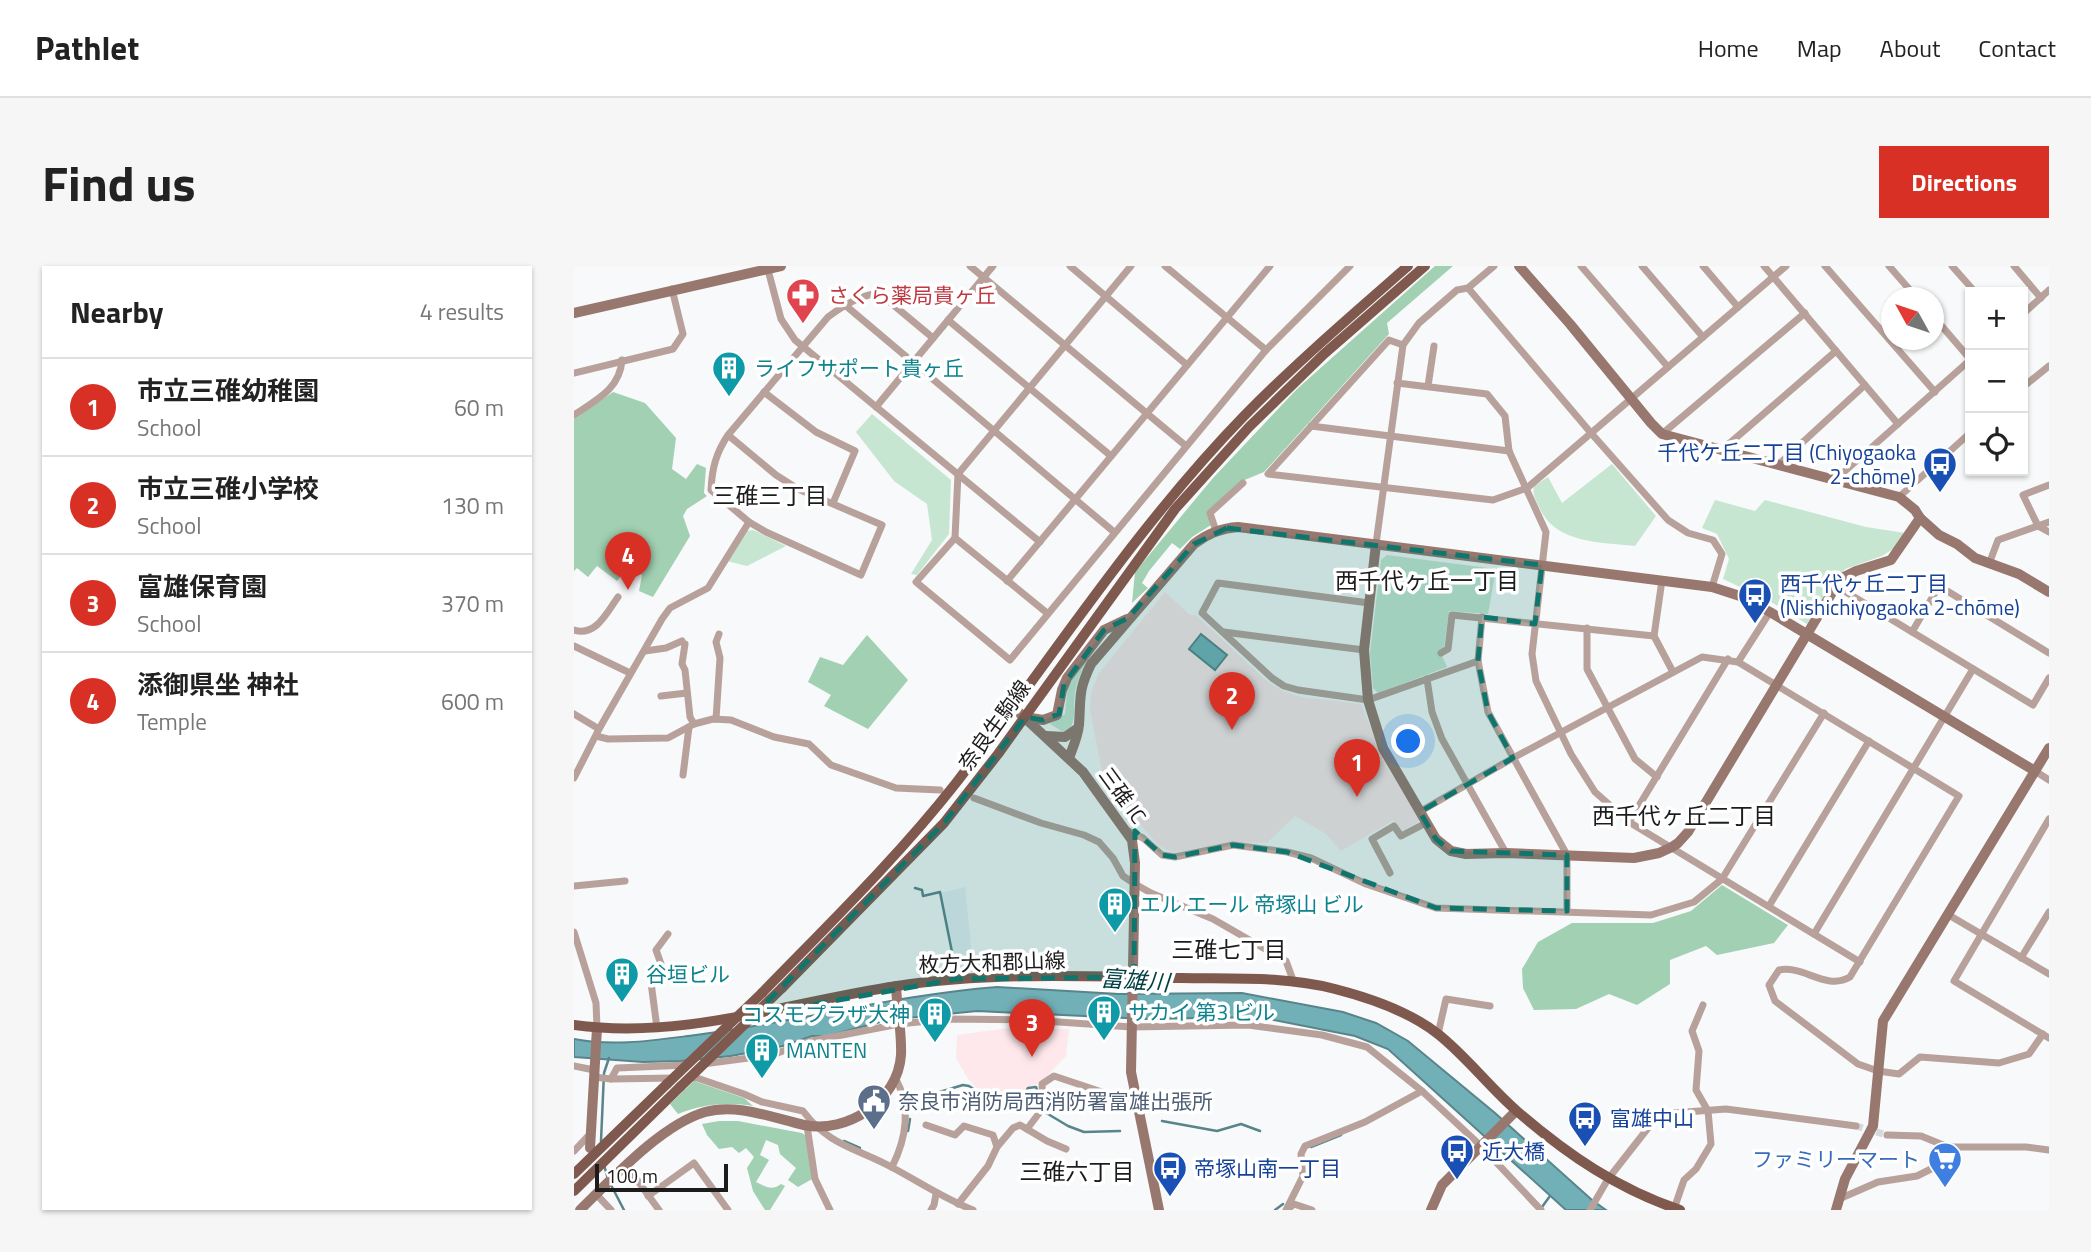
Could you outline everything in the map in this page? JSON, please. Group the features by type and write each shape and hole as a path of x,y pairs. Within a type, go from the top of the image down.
{"main road":[{"name":"奈良生駒線","path":"574,1174 762,993 872,880 955,783 1173,497 1243,417 1312,351 1408,266"},
{"name":"奈良生駒線","path":"574,1192 782,988 944,823 1025,717 1175,509 1249,427 1314,363 1425,266"},
{"name":"枚方大和郡山線","path":"574,1025 597,1028 657,1028 717,1021 896,986 957,979 1133,977 1293,981 1358,996 1396,1010 1438,1034 1516,1111 1574,1157 1636,1194 1676,1209"}],"street":[{"path":"574,313 767,267 781,266"},
{"path":"970,266 1186,446"},
{"path":"876,407 993,266"},
{"path":"1070,266 1188,365"},
{"path":"1131,266 958,474 955,538 916,582 1010,660 1266,350 1350,266"},
{"path":"1165,266 1266,350"},
{"path":"1494,266 1468,288 1457,290 1419,323 1403,345 1364,650 1368,700 1383,748 1436,839 1451,851 1466,854 1506,853 1634,859 1659,853 1678,844 1688,832 1836,586 1844,577 1856,571 1891,560 1920,518"},
{"path":"1519,266 1662,434 1899,497 1939,535 1957,544 1975,558 2019,574 2049,592"},
{"path":"1581,266 1668,367"},
{"path":"1642,266 1703,337"},
{"path":"1703,266 1738,307"},
{"path":"1764,266 1898,424"},
{"path":"1403,345 1389,340 1268,474 1493,500 1527,488 1786,266"},
{"path":"1825,266 1935,392"},
{"path":"1889,266 1907,287"},
{"path":"1952,266 1971,287"},
{"path":"2014,266 2041,298"},
{"path":"767,267 781,319 803,346 1040,542"},
{"path":"1007,581 1227,318 1265,268"},
{"path":"1468,288 1668,520 1688,533 1713,540 1722,554 1712,587"},
{"path":"574,373 673,349 682,334 672,289"},
{"path":"2028,310 2049,290"},
{"path":"728,435 776,475 798,489 883,524 861,575 749,522 711,490 712,466 728,435 764,391 828,317 845,305 866,295 879,293 933,338"},
{"path":"845,305 1114,532"},
{"path":"1662,434 1805,313"},
{"path":"948,320 1111,456"},
{"path":"1944,329 1965,354"},
{"path":"1428,386 1434,346"},
{"path":"1723,449 1836,351"},
{"path":"574,415 611,390 621,374 622,360"},
{"path":"1836,479 1965,365"},
{"path":"2028,383 2049,367"},
{"path":"1397,383 1487,394 1504,416 1509,450 1546,532 1532,654 1536,681 1571,754 1595,792 1629,822 1860,961"},
{"path":"1779,464 1865,385"},
{"path":"764,391 816,432 855,451 833,503"},
{"path":"1311,426 1509,450"},
{"path":"1899,497 1965,438"},
{"path":"1216,531 1210,513 1243,483"},
{"path":"2049,485 2023,495 2038,526 2049,531"},
{"path":"574,778 630,673 670,608 708,588 749,522"},
{"path":"1989,564 1998,541 2049,522"},
{"path":"1069,758 1079,728 1082,683 1091,664 1194,544 1216,531 1238,527 1712,587 1743,597 1770,612 2049,780"},
{"path":"955,538 1047,614"},
{"path":"1662,580 1654,636 1673,672"},
{"path":"1369,603 1218,583 1202,613 1272,678 1284,686 1298,690 1368,700 1478,661"},
{"path":"1836,586 2033,705 2049,678"},
{"path":"1912,632 1939,586 2049,653"},
{"path":"574,630 581,632 593,629 618,597"},
{"path":"1738,662 1770,612"},
{"path":"1441,653 1448,649 1452,615 1654,636"},
{"path":"1482,617 1478,661 1488,712 1567,855 1567,911"},
{"path":"1025,717 1043,720 1057,715 1064,684 1090,647 1104,630 1128,618"},
{"path":"1587,628 1587,669 1635,759 1657,777"},
{"path":"1224,632 1364,650"},
{"path":"716,719 720,658 716,642 719,634"},
{"path":"645,651 684,643 682,664 692,725 682,775"},
{"path":"574,646 630,673"},
{"path":"1421,811 1513,758 1702,657 1738,662 1959,796 1850,977 1831,982 1789,968 1779,970 1769,985 1775,1001 1858,1064 1878,1072 1899,1074 1920,1057 2000,1063 2029,1054 2046,1036 1954,981 2049,819"},
{"path":"1629,822 1728,659"},
{"path":"1814,934 1973,669"},
{"path":"1427,679 1432,712 1442,739 1506,853"},
{"path":"661,696 688,693"},
{"name":"三碓 IC","path":"1013,707 1083,772 1132,841 1135,884 1131,1072 1159,1210"},
{"path":"1125,829 1143,838 1162,855 1175,857 1233,845 1311,858 1366,884 1436,908 1651,915 1694,902 1722,879 1824,713"},
{"path":"574,714 608,739 668,738 692,725 716,719 731,720 774,737 809,744 831,765 896,789 940,790"},
{"path":"1046,736 1065,737 1079,728"},
{"path":"1769,906 1869,741"},
{"path":"1837,1205 1845,1179 1873,1126 1883,1021 2049,748"},
{"path":"974,798 1099,842 1113,858 1123,876 1234,930 1286,961 1293,981"},
{"path":"1390,873 1372,839 1394,826 1401,836 1426,823"},
{"path":"574,886 625,881"},
{"path":"2021,958 2049,912"},
{"path":"1947,914 2049,974"},
{"path":"574,932 596,1003 597,1041 590,1148"},
{"path":"657,1028 650,975 661,964 656,950 668,934"},
{"path":"580,1210 658,1138 705,1112 733,1110 811,1126 842,1124 863,1115 878,1102 895,1078 901,1057 896,986"},
{"path":"1438,1034 1446,999 1490,1006"},
{"path":"1676,1209 1684,1180 1696,1169 1711,1144 1708,1111 1696,1090 1699,1051 1692,1031 1703,1005"},
{"path":"611,1079 617,1068 670,1067 772,1055 811,1041 899,1021 948,1019 1030,1020 1131,1026 1248,1025 1322,1035 1367,1047 1484,1142 1541,1210"},
{"path":"574,1066 594,1069 611,1079 697,1078 762,1102 803,1111 811,1126 815,1180 830,1210"},
{"path":"1027,1129 1043,1108 1042,1084 1054,1076 1138,1104"},
{"path":"892,1167 902,1148 907,1114 895,1078"},
{"path":"1286,1210 1303,1176 1301,1154 1305,1146 1365,1122 1422,1091"},
{"path":"1592,1208 1608,1179 1659,1114 1726,1109 1856,1126"},
{"path":"1431,1210 1442,1185 1516,1111"},
{"path":"926,1125 955,1135 964,1126 993,1135 997,1147"},
{"path":"958,1204 1013,1128 1020,1125 1066,1149"},
{"path":"811,1126 836,1142 892,1167 936,1194 973,1210"},
{"path":"574,1151 591,1133"},
{"path":"1887,1135 1921,1136 1948,1147 2026,1147 2049,1150"},
{"path":"1837,1205 1878,1182 1917,1176 1937,1166 1948,1147"},
{"path":"648,1196 694,1163 727,1210"},
{"path":"627,1166 659,1210"},
{"path":"593,1179 596,1194 611,1210"},
{"path":"931,1210 936,1194"},
{"path":"1286,1210 1294,1204 1312,1210"}],"highlighted area":[{"path":"1227,528 1542,565 1535,624 1482,617 1478,661 1488,712 1513,758 1420,812 1436,839 1451,851 1567,855 1567,911 1436,908 1287,852 1233,845 1175,857 1162,855 1135,831 1134,977 957,979 754,1015 944,823 1025,717 1043,720 1059,714 1064,684 1104,630 1128,618 1194,544"}],"shaded area":[{"path":"1165,592 1190,615 1196,615 1268,682 1283,691 1301,697 1361,704 1385,763 1421,820 1402,831 1394,820 1341,851 1326,834 1295,816 1267,843 1231,842 1174,853 1159,846 1103,777 1090,710 1091,693 1099,673"},
{"path":"965,887 973,965 956,967 941,893"},
{"path":"1008,1028 1069,1029 1066,1056 1043,1080 1019,1096 986,1099 968,1079 956,1058 957,1035"}],"green space":[{"path":"1435,266 1453,266 1387,323 1389,334 1264,472 1242,481 1207,512 1211,525 1192,537 1180,549 1172,543 1142,583 1148,588 1132,603 1135,572 1213,478 1297,389"},
{"path":"613,392 645,403 676,438 672,469 686,479 697,464 706,468 704,493 707,496 687,509 683,516 690,536 653,597 639,591 642,575 628,567 617,581 597,566 588,577 577,568 574,571 574,419"},
{"path":"872,414 951,480 949,534 917,575 911,574 932,540 927,504 894,481 856,432"},
{"path":"1612,464 1656,516 1635,546 1580,539 1567,535 1546,519 1535,497 1534,486 1548,477 1562,503"},
{"path":"1715,500 1755,511 1765,500 1866,527 1905,533 1893,549 1882,556 1845,569 1807,624 1768,600 1723,579 1729,559 1717,534 1702,528"},
{"path":"753,530 786,546 747,566 727,561 746,531"},
{"path":"1387,555 1496,569 1488,614 1449,611 1444,648 1440,651 1447,667 1378,693 1373,688 1370,653 1381,560"},
{"path":"1105,633 1107,634 1079,677 1073,723 1063,732 1050,724 1065,714 1068,685"},
{"path":"867,635 908,680 868,729 824,706 831,695 808,682 820,657 843,665"},
{"path":"1722,885 1788,925 1774,943 1717,955 1706,946 1670,960 1670,984 1637,1005 1609,994 1576,1009 1534,1010 1523,988 1522,969 1538,942 1572,923 1653,923 1691,911"},
{"path":"694,1081 744,1098 753,1106 715,1105 678,1114 670,1104"},
{"path":"738,1121 802,1133 806,1136 814,1178 798,1187 788,1180 796,1168 780,1154 778,1145 766,1140 760,1155 769,1160 756,1182 769,1188 781,1184 785,1186 770,1210 765,1210 753,1191 747,1168 754,1157 746,1148 739,1153 732,1147 719,1149 702,1124"}],"water":[{"path":"1201,634 1227,655 1215,670 1189,649"},
{"path":"997,987 1119,994 1242,993 1343,1012 1376,1023 1408,1041 1606,1210 1566,1210 1388,1049 1355,1036 1259,1017 1147,1019 977,1011 888,1020 731,1056 643,1062 574,1057 574,1039 620,1043 666,1039 734,1030 921,996"}],"waterway":[{"path":"915,888 922,890 923,896 940,892 955,967"},
{"path":"601,1141 604,1073 609,1058"},
{"path":"916,1099 963,1085 992,1101 1023,1096 1028,1088 1036,1087 1039,1096 1038,1108 1068,1126 1084,1132 1120,1131"},
{"path":"908,1131 910,1119"},
{"path":"1162,1121 1217,1131 1241,1124 1260,1131"},
{"path":"1311,1147 1341,1135"},
{"path":"844,1141 860,1148"},
{"path":"604,1165 608,1179"},
{"path":"611,1185 624,1210"},
{"path":"1542,1207 1550,1196"},
{"path":"1275,1210 1283,1204"}],"tunnel":[{"path":"1856,1126 1887,1135"}],"place":[{"name":"さくら薬局貴ヶ丘","path":"803,325"},
{"name":"ライフサポート貴ヶ丘","path":"729,398"},
{"name":"千代ケ丘二丁目 (Chiyogaoka 2-chōme)","path":"1940,494"},
{"name":"添御県坐 神社","path":"628,590"},
{"name":"西千代ヶ丘二丁目 (Nishichiyogaoka 2-chōme)","path":"1755,625"},
{"name":"市立三碓小学校","path":"1232,730"},
{"name":"市立三碓幼稚園","path":"1357,797"},
{"name":"エル エール 帝塚山 ビル","path":"1115,934"},
{"name":"谷垣ビル","path":"622,1004"},
{"name":"サカイ 第3 ビル","path":"1104,1042"},
{"name":"コスモプラザ大神","path":"935,1044"},
{"name":"富雄保育園","path":"1032,1057"},
{"name":"MANTEN","path":"762,1080"},
{"name":"奈良市消防局西消防署富雄出張所","path":"874,1131"},
{"name":"富雄中山","path":"1585,1148"},
{"name":"近大橋","path":"1457,1181"},
{"name":"ファミリーマート","path":"1945,1189"},
{"name":"帝塚山南一丁目","path":"1170,1198"}],"district":[{"name":"三碓三丁目","path":"770,495"},
{"name":"西千代ヶ丘一丁目","path":"1427,580"},
{"name":"西千代ヶ丘二丁目","path":"1684,815"},
{"name":"三碓七丁目","path":"1229,949"},
{"name":"三碓六丁目","path":"1077,1171"}],"water label":[{"name":"富雄川","path":"1135,980"}]}
